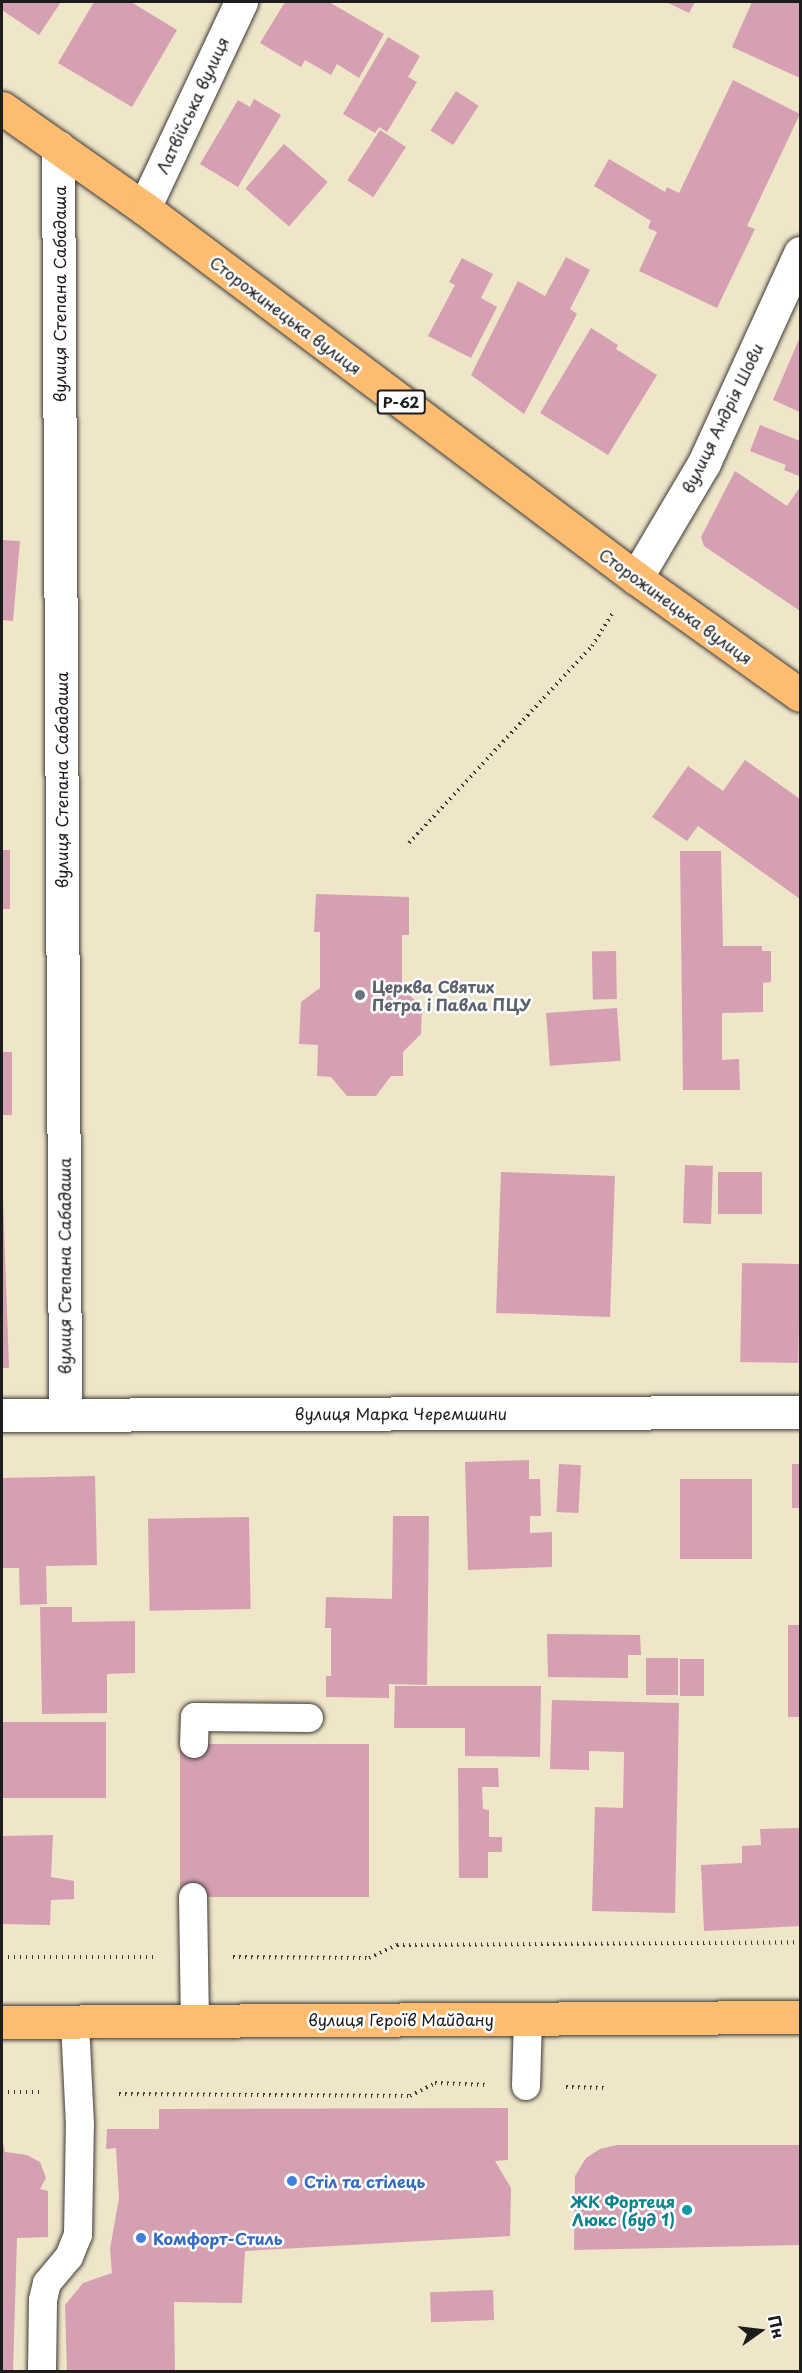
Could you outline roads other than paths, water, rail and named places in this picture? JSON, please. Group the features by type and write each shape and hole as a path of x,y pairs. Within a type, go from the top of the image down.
{"main road":[{"name":"Сторожинецька вулиця","path":"2,108 144,208 636,578 801,695"},
{"name":"вулиця Героїв Майдану","path":"2,2022 801,2017"}],"street":[{"name":"Латвійська вулиця","path":"144,208 241,2"},
{"name":"вулиця Степана Сабадаша","path":"58,147 65,1414"},
{"name":"вулиця Андрія Шови","path":"636,578 704,463 801,253"},
{"name":"вулиця Марка Черемшини","path":"2,1415 801,1412"}],"lane":[{"path":"194,1744 195,1717 309,1718"},
{"path":"193,1897 195,2020"},
{"path":"526,2086 528,2019"},
{"path":"42,2372 43,2300 48,2283 69,2257 78,2235 79,2092 75,2021"}],"place":[{"name":"Церква Святих Петра і Павла ПЦУ","path":"360,995"},
{"name":"Стіл та стілець","path":"292,2181"},
{"name":"ЖК Фортеця Люкс (буд 1)","path":"687,2210"},
{"name":"Комфорт-Стиль","path":"141,2238"}]}
